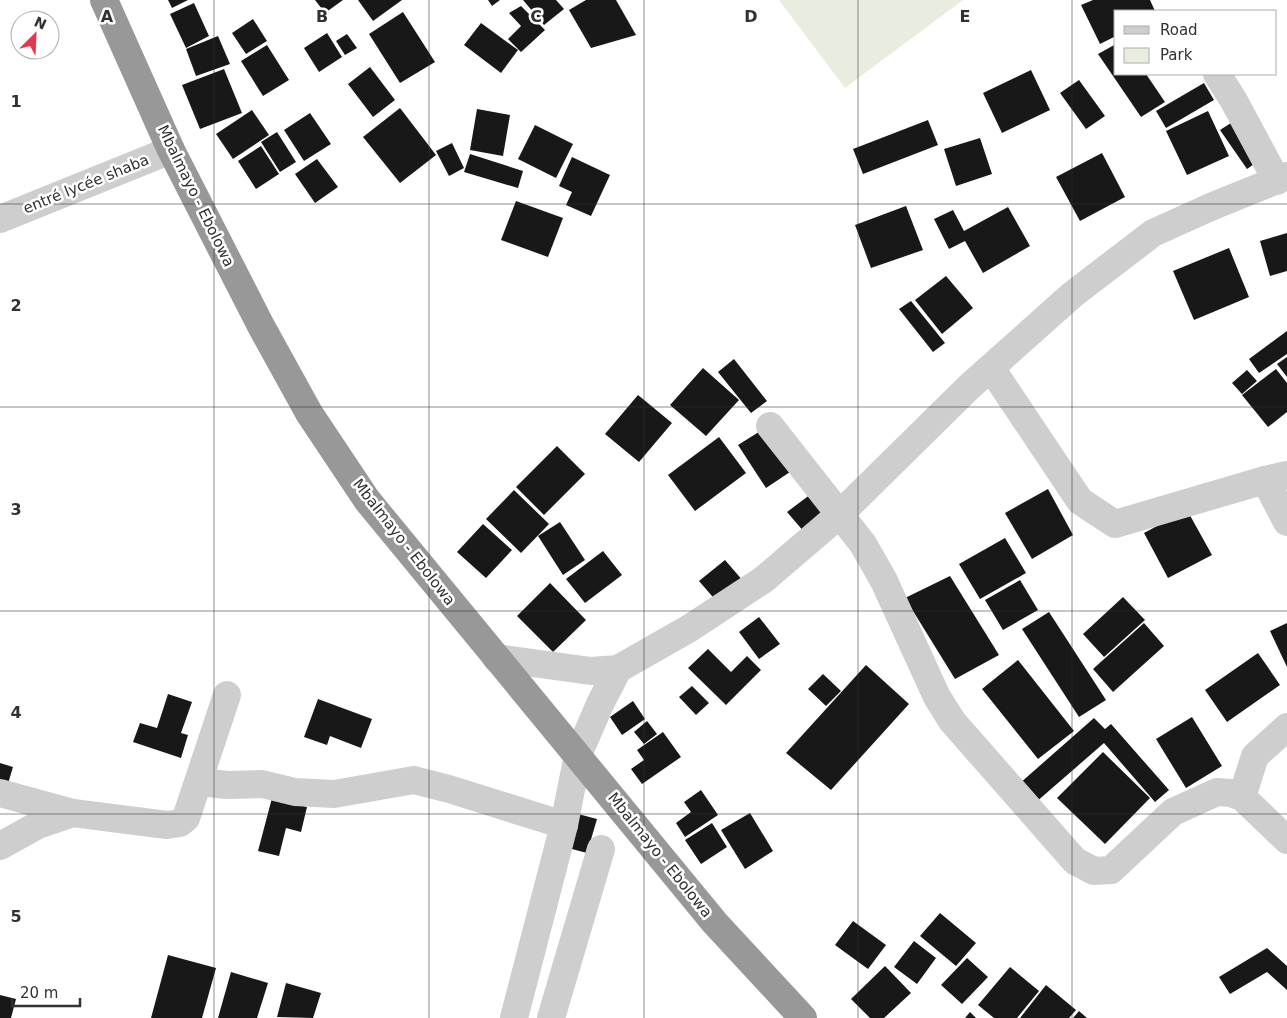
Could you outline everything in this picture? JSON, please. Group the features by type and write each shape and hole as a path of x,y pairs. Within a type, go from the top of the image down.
{"highway":[{"name":"Mbalmayo - Ebolowa","path":"104,0 171,150 261,326 309,413 368,500 715,923 803,1018"}],"street":[{"path":"496,658 591,671 618,669 690,628 763,580 840,514 970,386 1072,295 1153,233 1213,206 1282,179 1218,75"},
{"name":"entré lycée shaba","path":"0,219 171,150"},
{"path":"992,368 1080,500 1115,524 1276,477 1287,522"},
{"path":"770,426 863,544 884,581 937,697 952,721 1075,861 1094,871 1111,870 1173,812 1217,792 1231,793 1242,797 1287,840"},
{"path":"514,1018 564,825 578,755 600,704 618,669"},
{"path":"0,793 73,813 166,825 180,823 186,818 227,695"},
{"path":"1242,797 1255,756 1287,727"},
{"path":"199,782 227,786 262,784 295,792 334,794 414,780 564,825"},
{"path":"0,846 38,825 73,813"},
{"path":"551,1018 601,849"}],"green space":[{"path":"779,0 963,0 845,88"}],"building":[{"path":"168,0 188,0 172,8"},
{"path":"315,0 343,0 325,13"},
{"path":"358,0 402,0 373,21"},
{"path":"488,0 500,0 492,6"},
{"path":"523,0 556,0 564,9 544,25"},
{"path":"586,0 616,0 636,35 591,48 569,10"},
{"path":"1093,0 1150,0 1155,10 1114,10 1114,37 1100,44 1081,5"},
{"path":"194,3 209,36 186,48 170,14"},
{"path":"521,6 545,30 521,52 508,39 521,26 509,13"},
{"path":"403,12 435,62 400,83 369,34"},
{"path":"253,19 267,41 246,54 232,33"},
{"path":"481,23 518,50 501,73 464,45"},
{"path":"327,33 342,57 319,72 304,48"},
{"path":"347,34 357,48 345,55 336,41"},
{"path":"218,36 230,64 196,76 186,49"},
{"path":"267,45 289,80 263,96 241,61"},
{"path":"1114,45 1114,75 1147,75 1165,102 1141,117 1098,54"},
{"path":"370,67 395,100 373,117 348,84"},
{"path":"224,69 242,113 200,129 182,85"},
{"path":"1031,70 1050,110 1002,133 983,93"},
{"path":"1079,80 1105,116 1086,129 1060,93"},
{"path":"1204,83 1214,100 1166,128 1156,111"},
{"path":"400,108 436,155 400,183 363,137"},
{"path":"477,109 510,115 503,156 470,150"},
{"path":"252,110 269,135 233,159 216,134"},
{"path":"1208,111 1229,156 1187,175 1166,131"},
{"path":"310,113 331,144 304,161 284,130"},
{"path":"928,120 938,145 863,174 853,149"},
{"path":"1234,121 1260,160 1247,169 1220,130"},
{"path":"535,125 573,144 556,178 518,159"},
{"path":"277,132 296,162 280,172 261,142"},
{"path":"980,138 992,174 956,186 944,149"},
{"path":"452,143 464,168 449,176 436,151"},
{"path":"261,146 279,174 256,189 238,161"},
{"path":"1102,153 1125,197 1080,221 1056,177"},
{"path":"470,154 523,171 518,188 464,172"},
{"path":"572,157 610,175 591,216 566,205 572,192 559,186"},
{"path":"317,159 338,187 315,203 295,174"},
{"path":"516,201 563,218 548,257 501,240"},
{"path":"906,206 923,250 871,268 855,225"},
{"path":"1008,207 1030,246 983,273 965,241 949,249 934,219 953,210 964,231"},
{"path":"1287,233 1287,271 1270,276 1260,241"},
{"path":"1229,248 1249,297 1194,320 1173,271"},
{"path":"946,276 973,308 942,334 915,300"},
{"path":"911,301 945,343 933,352 899,309"},
{"path":"1287,331 1287,354 1259,373 1249,359"},
{"path":"1287,357 1287,377 1277,364"},
{"path":"734,359 767,401 751,413 718,372"},
{"path":"703,368 739,400 706,436 670,405"},
{"path":"1276,369 1287,383 1287,412 1268,427 1242,395"},
{"path":"1247,370 1257,381 1242,394 1232,383"},
{"path":"638,395 672,423 639,462 605,434"},
{"path":"762,430 790,472 766,488 738,445"},
{"path":"719,437 746,473 695,511 668,475"},
{"path":"557,446 585,474 544,515 516,487"},
{"path":"1048,489 1073,535 1032,559 1005,513"},
{"path":"514,490 549,524 521,553 486,519"},
{"path":"811,494 826,514 805,533 787,512"},
{"path":"1187,510 1212,555 1168,578 1144,533"},
{"path":"560,522 585,560 563,575 538,536"},
{"path":"483,524 512,550 486,578 457,552"},
{"path":"1005,538 1026,573 980,599 959,564"},
{"path":"603,551 622,575 585,603 566,579"},
{"path":"725,560 744,582 718,603 699,581"},
{"path":"950,576 999,655 955,679 905,598"},
{"path":"1020,580 1038,610 1003,630 985,600"},
{"path":"550,583 586,620 553,652 517,616"},
{"path":"1123,597 1145,620 1104,657 1083,634"},
{"path":"1049,612 1106,700 1079,717 1022,629"},
{"path":"759,617 780,644 759,659 739,632"},
{"path":"1144,623 1164,646 1113,692 1093,669"},
{"path":"1287,623 1287,667 1270,631"},
{"path":"708,649 731,672 747,656 761,670 726,705 688,668"},
{"path":"1258,653 1280,685 1227,722 1205,690"},
{"path":"1018,660 1074,731 1038,759 982,689"},
{"path":"866,665 909,704 831,790 786,753"},
{"path":"823,674 841,691 826,706 808,689"},
{"path":"692,686 709,703 696,715 679,697"},
{"path":"168,694 192,702 181,733 188,735 181,758 133,742 140,723 157,728"},
{"path":"318,699 372,719 361,748 330,736 327,745 304,737"},
{"path":"633,701 645,719 622,735 610,717"},
{"path":"1192,717 1222,766 1186,788 1156,739"},
{"path":"1094,718 1105,729 1111,724 1169,790 1155,802 1104,743 1035,803 1019,784"},
{"path":"647,721 657,734 644,744 634,732"},
{"path":"663,732 681,757 642,784 631,769 644,760 637,750"},
{"path":"1103,752 1150,798 1105,844 1057,798"},
{"path":"0,763 13,767 7,787 0,785"},
{"path":"701,790 718,815 685,837 676,823 691,812 684,802"},
{"path":"272,798 307,807 301,832 286,828 279,856 258,851"},
{"path":"750,813 773,851 745,869 721,830"},
{"path":"578,814 597,819 587,853 568,848"},
{"path":"712,823 727,847 701,864 685,840"},
{"path":"940,913 976,943 956,966 920,936"},
{"path":"853,921 886,945 868,969 835,945"},
{"path":"914,941 936,958 917,984 894,967"},
{"path":"1267,948 1287,966 1287,990 1267,972 1230,994 1219,977"},
{"path":"168,955 216,968 202,1018 151,1018"},
{"path":"967,958 988,977 962,1004 941,985"},
{"path":"885,966 911,993 884,1018 870,1018 851,999"},
{"path":"1010,967 1039,991 1017,1018 994,1018 978,1005"},
{"path":"231,972 268,983 257,1018 218,1018"},
{"path":"286,983 321,993 313,1018 277,1017"},
{"path":"1046,985 1076,1010 1069,1018 1020,1018"},
{"path":"0,995 16,999 11,1018 0,1018"},
{"path":"1079,1011 1087,1018 1073,1018"},
{"path":"970,1012 976,1018 965,1018"}]}
